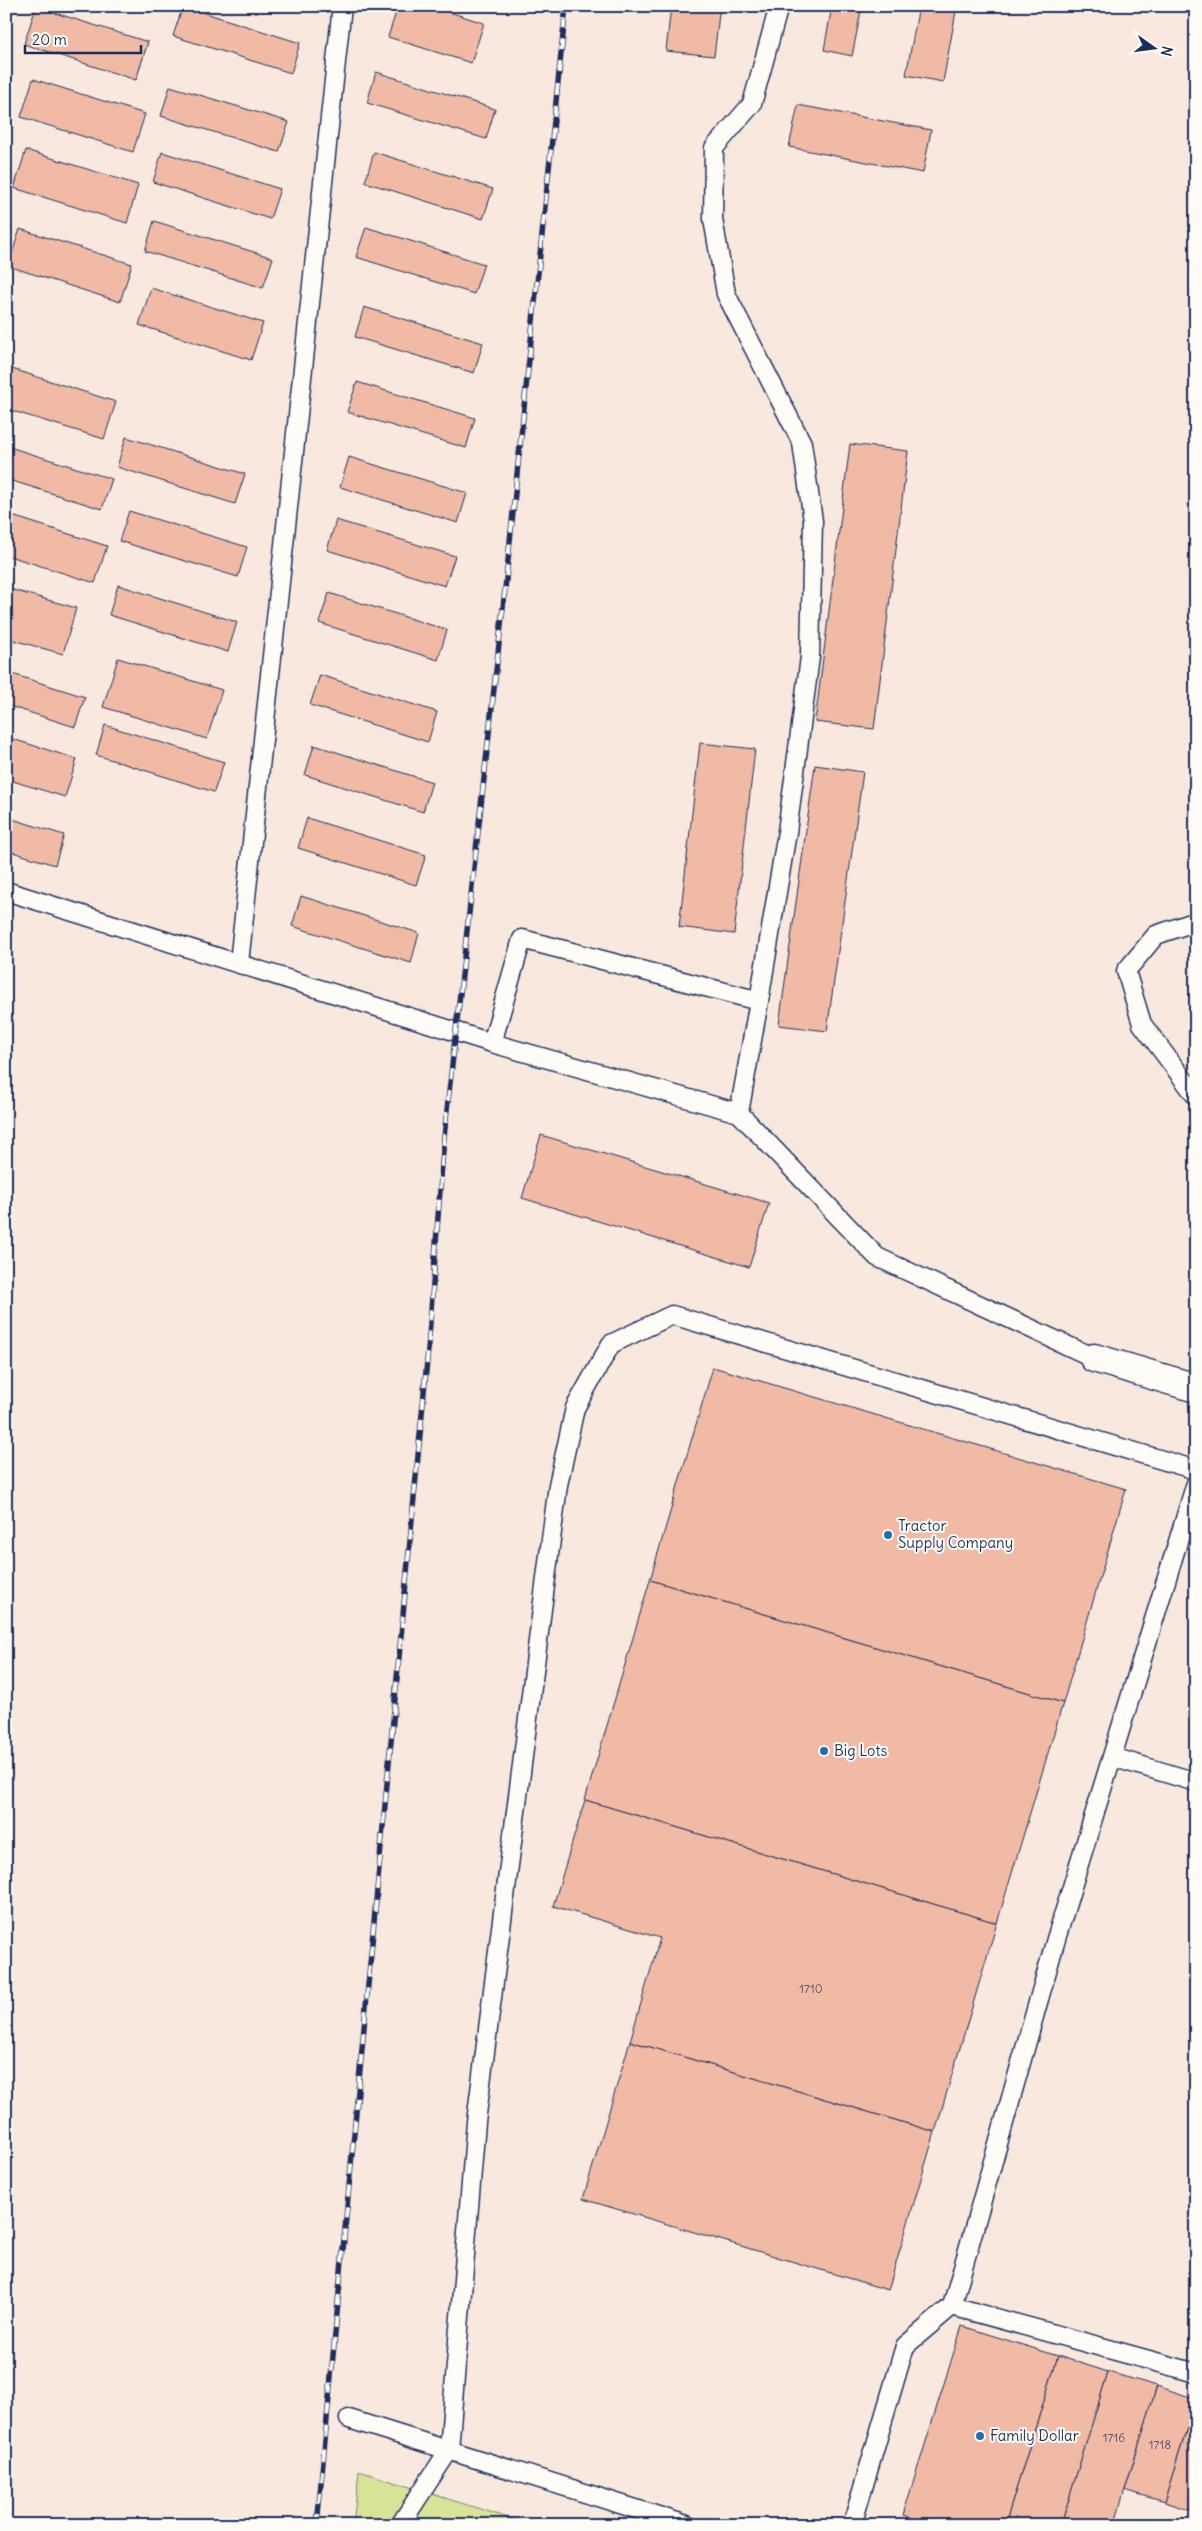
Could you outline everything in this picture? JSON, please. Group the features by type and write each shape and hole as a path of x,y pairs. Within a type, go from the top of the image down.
{"street":[{"path":"1094,1358 1196,1388"}],"lane":[{"path":"239,962 342,6"},
{"path":"739,1113 787,832 810,657 813,521 802,443 726,294 713,218 714,148 752,104 779,6"},
{"path":"6,891 239,962 492,1043 739,1113 877,1258 1094,1358"},
{"path":"1196,927 1191,923 1156,935 1126,971 1142,1024 1196,1096"},
{"path":"492,1043 522,939 758,1001"},
{"path":"400,2525 449,2450 476,2122 558,1485 575,1408 611,1344 672,1315 1196,1470"},
{"path":"852,2525 906,2346 952,2306 1056,1939 1196,1483"},
{"path":"1112,1756 1196,1782"},
{"path":"952,2306 1196,2373"},
{"path":"349,2419 687,2525"}],"green space":[{"path":"359,2471 531,2525 353,2525"}],"building":[{"path":"133,6 150,6 149,11"},
{"path":"183,6 300,43 291,73 173,36"},
{"path":"398,6 430,6 484,23 471,63 388,37"},
{"path":"671,6 720,6 714,56 666,51"},
{"path":"832,6 862,6 852,56 824,50"},
{"path":"919,6 957,6 943,82 906,75"},
{"path":"36,7 148,42 136,80 24,44"},
{"path":"376,72 495,109 486,139 367,103"},
{"path":"33,79 145,114 133,152 21,117"},
{"path":"170,86 289,122 279,152 161,116"},
{"path":"798,105 931,130 923,173 789,147"},
{"path":"26,150 138,185 127,223 14,188"},
{"path":"162,152 280,189 270,219 153,182"},
{"path":"374,152 493,189 483,219 365,182"},
{"path":"154,221 273,258 263,288 145,251"},
{"path":"366,227 484,264 474,294 356,257"},
{"path":"20,229 132,264 120,302 8,266"},
{"path":"151,288 263,323 251,360 139,325"},
{"path":"364,307 483,343 474,373 355,337"},
{"path":"6,367 116,402 104,439 6,409"},
{"path":"357,382 475,418 466,448 347,412"},
{"path":"126,437 245,474 235,504 117,467"},
{"path":"850,444 908,451 874,729 815,722"},
{"path":"6,446 112,479 102,509 6,479"},
{"path":"349,457 467,493 458,523 340,487"},
{"path":"129,511 247,547 238,577 119,541"},
{"path":"6,514 107,546 95,583 6,555"},
{"path":"336,520 455,556 445,586 327,550"},
{"path":"118,585 237,622 228,652 109,615"},
{"path":"6,588 76,608 63,654 6,638"},
{"path":"329,593 447,630 438,660 319,623"},
{"path":"118,658 222,690 207,739 103,707"},
{"path":"6,672 85,697 75,727 6,705"},
{"path":"320,675 437,712 428,742 310,705"},
{"path":"105,725 224,762 214,792 96,755"},
{"path":"6,737 77,759 65,797 6,779"},
{"path":"700,743 755,749 734,934 679,927"},
{"path":"314,745 432,782 423,812 305,775"},
{"path":"815,765 863,772 827,1031 779,1025"},
{"path":"6,817 64,835 55,865 6,850"},
{"path":"307,818 426,855 416,885 298,848"},
{"path":"301,896 419,933 411,963 292,926"},
{"path":"541,1135 769,1203 749,1267 522,1198"},
{"name":"Tractor Supply Company","path":"713,1367 1126,1489 1063,1703 650,1580"},
{"name":"Big Lots","path":"650,1580 1063,1703 997,1923 585,1800"},
{"path":"585,1800 997,1923 935,2132 630,2041 660,1938 553,1906"},
{"path":"630,2041 935,2132 888,2290 583,2199"},
{"name":"Family Dollar","path":"962,2326 1058,2356 1005,2525 934,2525 903,2515"},
{"path":"1058,2356 1108,2372 1061,2525 1005,2525"},
{"path":"1108,2372 1157,2386 1114,2525 1061,2525"},
{"path":"1157,2386 1196,2399 1164,2502 1125,2490"},
{"path":"1196,2400 1196,2512 1164,2502"}],"railway":[{"path":"317,2525 428,1350 444,1137 503,608 566,6"}],"place":[{"name":"Tractor Supply Company","path":"888,1535"},
{"name":"Big Lots","path":"824,1751"},
{"name":"Family Dollar","path":"980,2436"}]}
